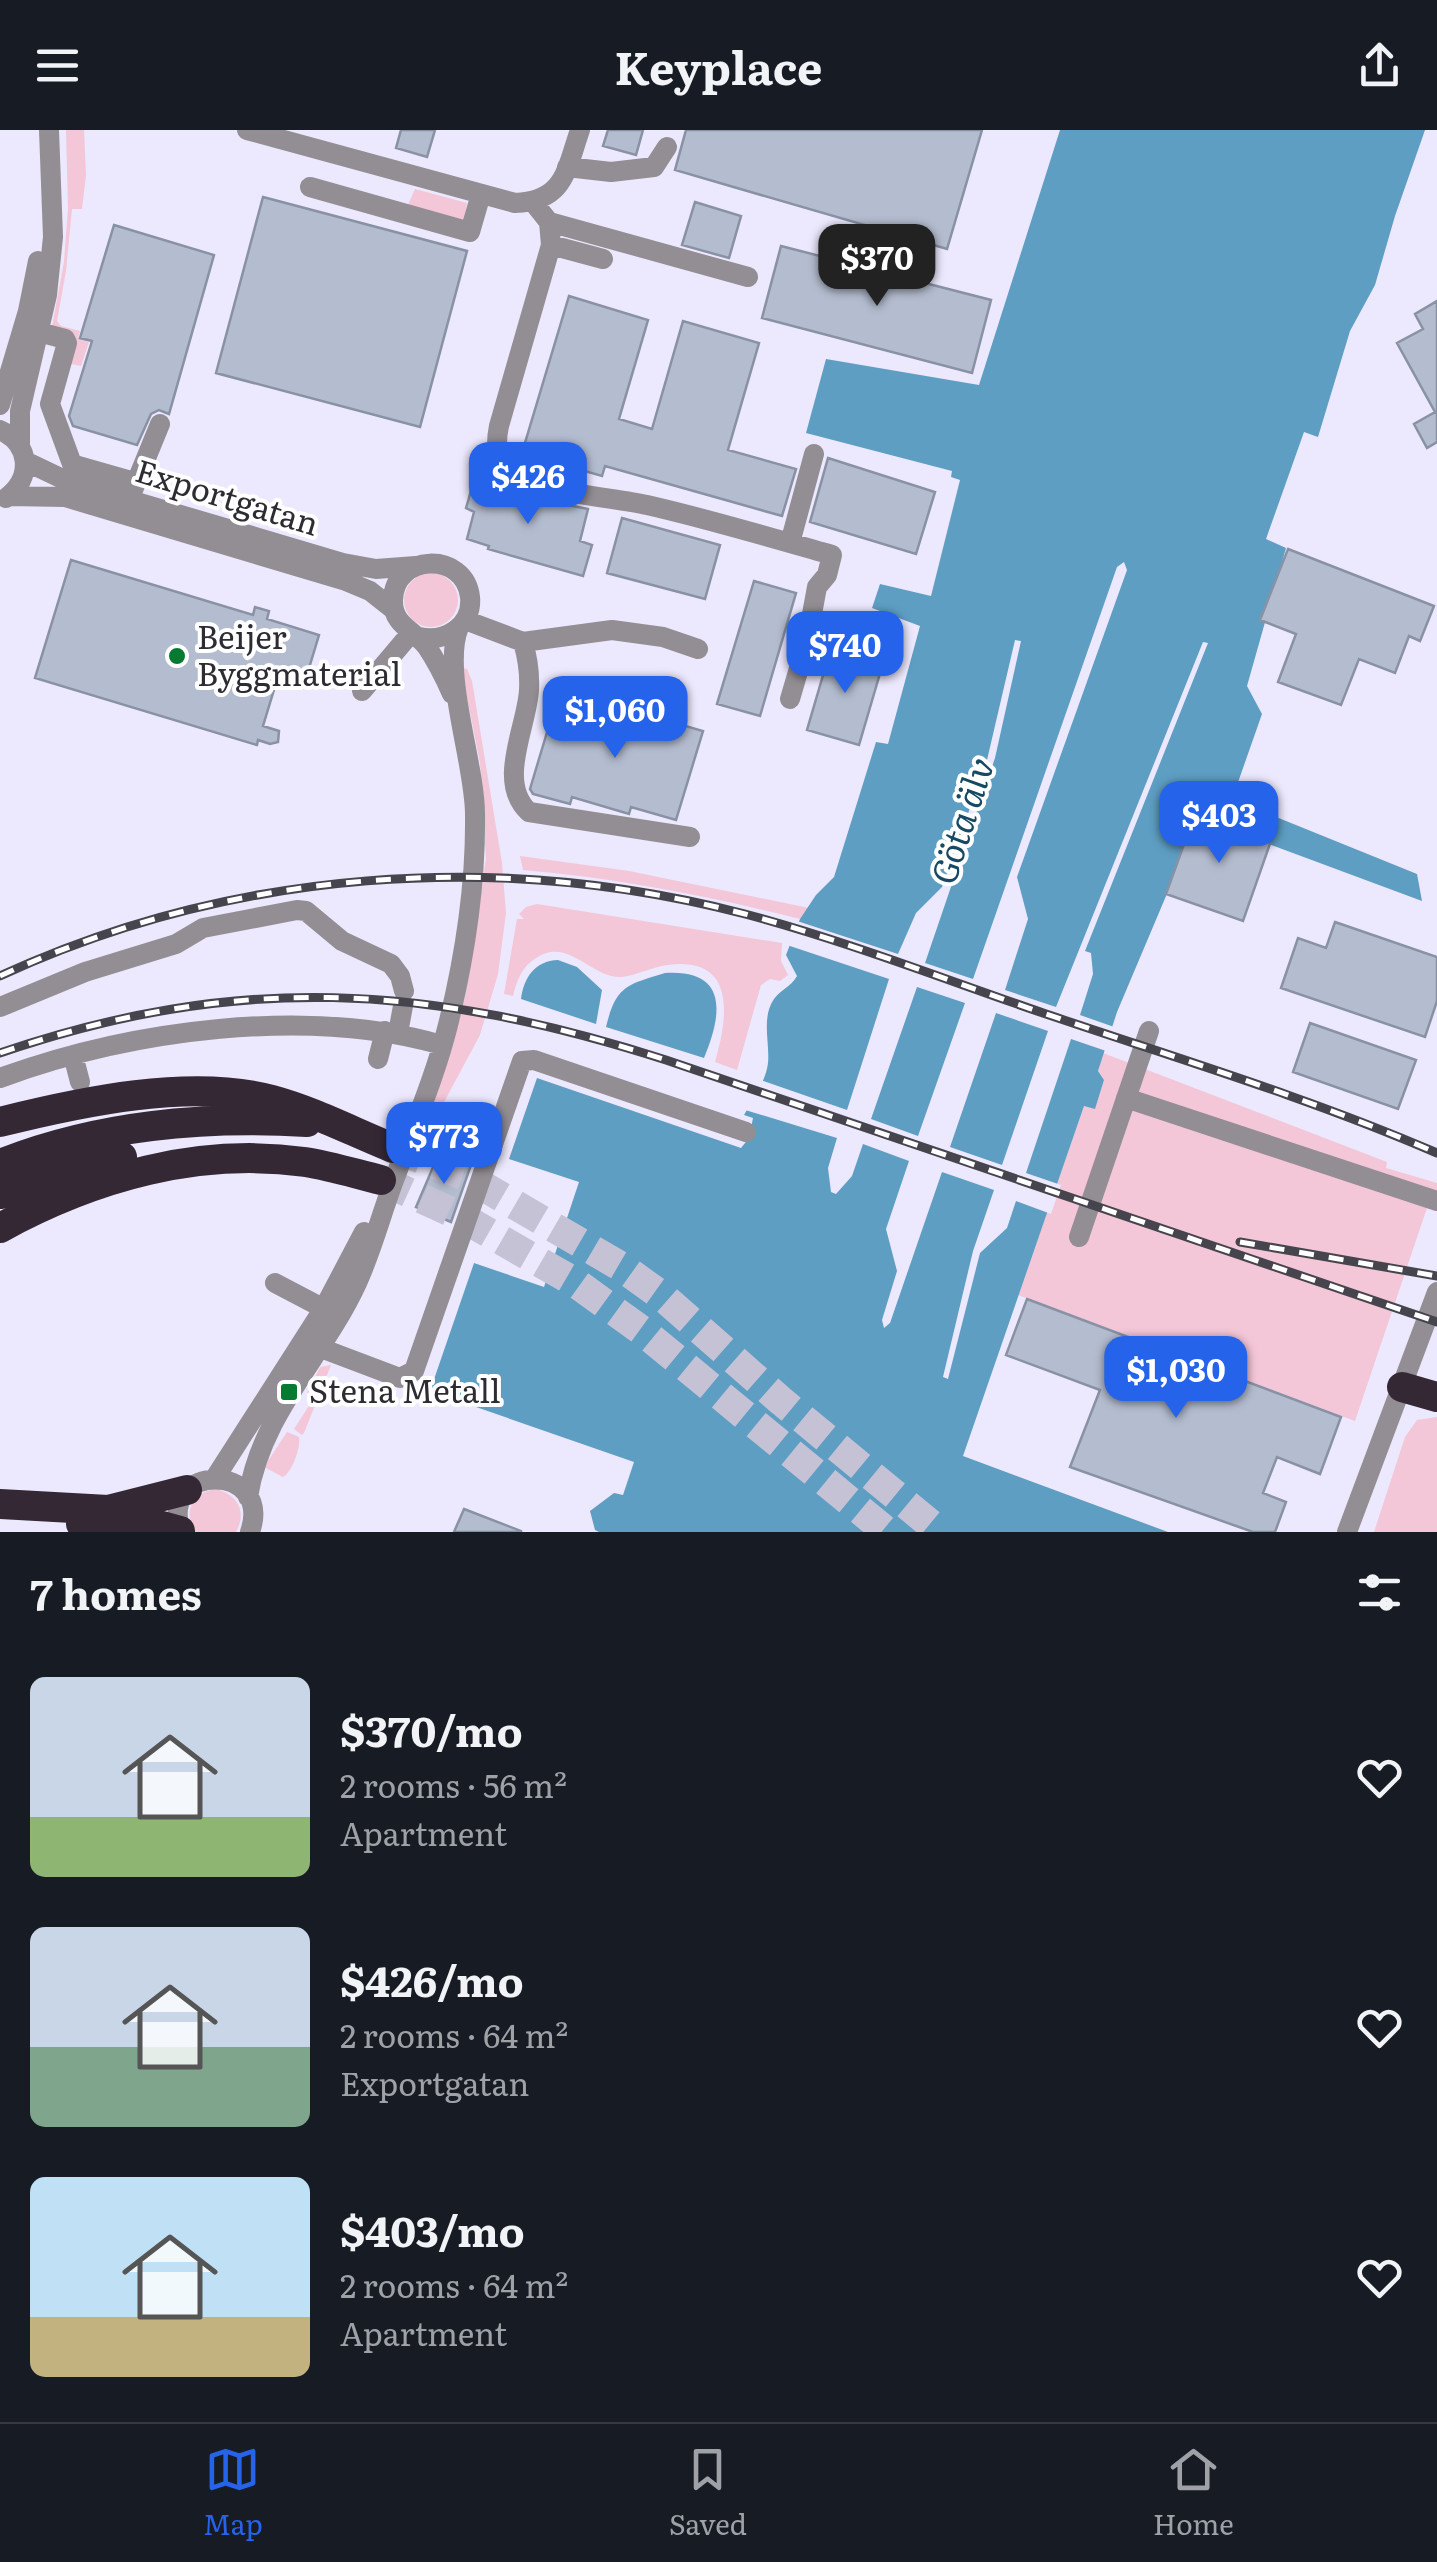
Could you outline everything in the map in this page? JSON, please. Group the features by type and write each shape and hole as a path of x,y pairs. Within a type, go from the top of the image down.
{"highway":[{"path":"0,1125 44,1111 136,1096 230,1093 272,1100 336,1124 389,1169"},
{"path":"0,1164 72,1140 142,1125 222,1119 336,1124"},
{"path":"0,1194 117,1158 183,1149 268,1151 332,1168"},
{"path":"0,1229 33,1210 116,1177 186,1163 277,1160 332,1168 389,1169"},
{"path":"1402,1387 1437,1398"},
{"path":"0,1504 108,1510 201,1484"},
{"path":"0,1518 106,1525 137,1532"},
{"path":"106,1525 151,1522 180,1532"}],"street":[{"name":"Exportgatan","path":"5,498 22,480 20,412 53,236 49,130"},
{"path":"247,130 516,203 550,196 558,187 580,130"},
{"path":"568,167 611,172 654,167 667,146"},
{"name":"Exportgatan","path":"0,406 32,293 49,160"},
{"path":"310,187 470,232 481,194"},
{"path":"534,202 549,222 551,245 499,426 499,458 512,472 526,479 600,499 644,504 832,554 828,575 817,587 808,641 790,699"},
{"path":"549,222 748,278"},
{"path":"551,245 603,259"},
{"path":"38,332 65,339 67,343 50,404 72,464 133,491 160,424"},
{"name":"Exportgatan","path":"0,430 23,453 69,482 133,491 360,568 440,563 460,575 470,597 453,646 473,786 474,869 465,940 442,1045 330,1312"},
{"path":"790,544 814,454"},
{"name":"Exportgatan","path":"5,498 44,494 102,508 346,581 379,596 438,664 462,715"},
{"path":"394,610 397,584 416,566"},
{"path":"362,691 415,635 440,638 462,624 530,640 612,630 663,637 698,649"},
{"path":"530,640 529,694 514,766 515,790 521,805 529,812 690,837"},
{"path":"0,1007 85,972 176,944 203,928 297,910 306,912 342,941 391,964 400,976 403,998 378,1059"},
{"path":"0,1078 150,1039 238,1029 328,1027 391,1032 442,1045"},
{"path":"1079,1238 1149,1032"},
{"path":"73,1056 80,1082"},
{"path":"318,1348 400,1378 414,1372 522,1060 534,1060 746,1132"},
{"path":"1126,1098 1437,1201"},
{"path":"275,1284 330,1312"},
{"path":"1347,1532 1437,1292"},
{"path":"254,1520 265,1436 318,1348 330,1312"},
{"path":"180,1532 178,1510 228,1462 330,1312"},
{"path":"201,1484 234,1483 254,1520"}],"shaded area":[{"path":"66,130 84,130 86,175 82,209 72,209 57,321 80,331 78,338 89,342 81,366 71,364 52,327 64,262 68,208"},
{"path":"415,189 467,203 464,220 408,205"},
{"path":"431,573 450,581 458,600 450,619 431,627 412,619 404,600 412,581"},
{"path":"461,667 467,669 472,681 502,863 506,913 498,974 480,1035 423,1136 465,997 486,859 480,763"},
{"path":"520,856 629,871 809,908 800,919 663,889 523,870"},
{"path":"537,904 782,943 781,961 788,975 761,985 737,1070 715,1062 724,1009 716,980 706,970 667,965 634,975 611,976 569,955 548,953 524,969 513,996 504,994 517,919 524,919 519,914 526,907"},
{"path":"1103,1053 1387,1162 1386,1168 1437,1183 1437,1196 1431,1196 1355,1421 1018,1295 1084,1106 1095,1108 1104,1080 1098,1071"},
{"path":"331,1365 302,1435 294,1429 314,1398 307,1393 320,1367"},
{"path":"1437,1417 1437,1532 1374,1532 1405,1437 1417,1420"},
{"path":"287,1432 299,1437 299,1442 293,1465 283,1477 264,1467"},
{"path":"216,1489 230,1495 238,1505 241,1517 236,1532 193,1532 192,1504 201,1494"}],"water":[{"name":"Göta älv","path":"1060,130 1425,130 1375,285 1350,331 1318,437 1304,432 1266,539 1286,548 1247,686 1262,714 1236,788 1239,802 1417,874 1422,901 1199,818 1117,1012 1098,1071 1104,1080 1095,1109 1084,1106 963,1456 1168,1532 599,1532 590,1511 614,1493 623,1495 634,1462 430,1391 474,1263 544,1287 579,1182 509,1159 537,1078 741,1148 749,1138 753,1118 744,1115 767,1070 770,1006 797,976 786,955 800,919 834,877 876,742 888,744 920,626 872,608 880,584 931,596 960,480 951,477 952,471 806,433 826,359 979,385"},
{"path":"558,960 577,967 602,990 596,1024 521,999 532,972 543,963"},
{"path":"665,973 686,974 710,987 716,1011 704,1058 606,1027 614,1003 625,989"}],"pier":[{"path":"1124,562 1127,570 1017,877 1028,919 1005,990 1056,1007 1203,642 1208,643 1085,951 1091,953 1093,974 1080,1015 1117,1028 1109,1052 1071,1039 1026,1173 1061,1185 1051,1214 1016,1201 1007,1228 980,1253 948,1379 943,1377 973,1251 994,1190 942,1172 890,1323 884,1328 882,1320 897,1271 886,1229 909,1161 863,1144 852,1176 836,1194 831,1192 828,1168 837,1138 742,1109 758,1079 847,1110 889,979 784,944 794,920 898,954 916,913 942,887 987,760 1015,640 1021,641 995,758 925,963 973,979 1117,567","holes":["917,987 965,1003 918,1136 871,1119","996,1013 1048,1031 1002,1165 950,1147"]}],"building":[{"path":"401,130 435,130 427,157 396,148"},
{"path":"608,130 643,130 636,155 603,146"},
{"path":"686,130 982,130 947,249 675,170"},
{"path":"263,197 467,251 420,427 216,373"},
{"path":"695,202 741,216 729,258 682,245"},
{"path":"114,225 214,255 169,414 159,410 151,414 137,445 73,426 69,416 92,341 80,338"},
{"path":"781,246 991,300 972,373 762,318"},
{"path":"569,296 648,320 619,419 652,429 683,321 759,343 728,450 796,469 782,516 605,466 602,476 522,453"},
{"path":"1437,301 1437,442 1427,448 1414,424 1435,412 1397,343 1423,329 1415,314"},
{"path":"828,458 935,492 916,554 810,522"},
{"path":"475,477 538,499 588,509 580,541 592,545 583,576 488,549 489,546 467,539 474,512 466,508"},
{"path":"622,518 720,545 705,599 607,573"},
{"path":"1288,549 1434,606 1420,641 1409,636 1395,673 1359,659 1341,705 1278,682 1296,634 1260,620"},
{"name":"Beijer Byggmaterial","path":"71,560 253,615 255,607 269,611 267,619 319,635 303,688 277,680 263,726 279,731 278,742 258,740 257,745 35,678"},
{"path":"754,581 796,593 760,716 717,704"},
{"path":"831,648 883,663 859,745 807,730"},
{"path":"557,699 655,728 658,718 703,731 676,820 631,807 629,814 572,797 570,804 533,794 530,789"},
{"path":"1196,811 1272,838 1243,921 1166,894"},
{"path":"1335,922 1437,957 1437,1001 1425,1037 1281,988 1298,938 1326,948"},
{"path":"1310,1023 1416,1060 1398,1109 1293,1072"},
{"path":"440,1151 471,1165 451,1222 416,1207"},
{"path":"1027,1299 1341,1417 1320,1474 1277,1457 1263,1493 1286,1502 1275,1532 1253,1532 1070,1467 1100,1390 1006,1355"},
{"path":"464,1509 521,1531 521,1532 454,1532"}],"tunnel":[{"path":"393,1148 464,1175 620,1266 662,1296 940,1532"},
{"path":"381,1180 458,1215 576,1283 641,1330 887,1532"}],"railway":[{"path":"0,976 88,940 180,912 273,892 367,881 462,877 557,882 652,894 745,914 821,936 1292,1096 1437,1153"},
{"path":"0,1053 87,1027 171,1009 253,1000 333,998 414,1003 495,1015 666,1060 1437,1322"},
{"path":"1240,1242 1437,1276"}],"place":[{"name":"Beijer Byggmaterial","path":"177,656"},
{"name":"Stena Metall","path":"289,1392"}]}
